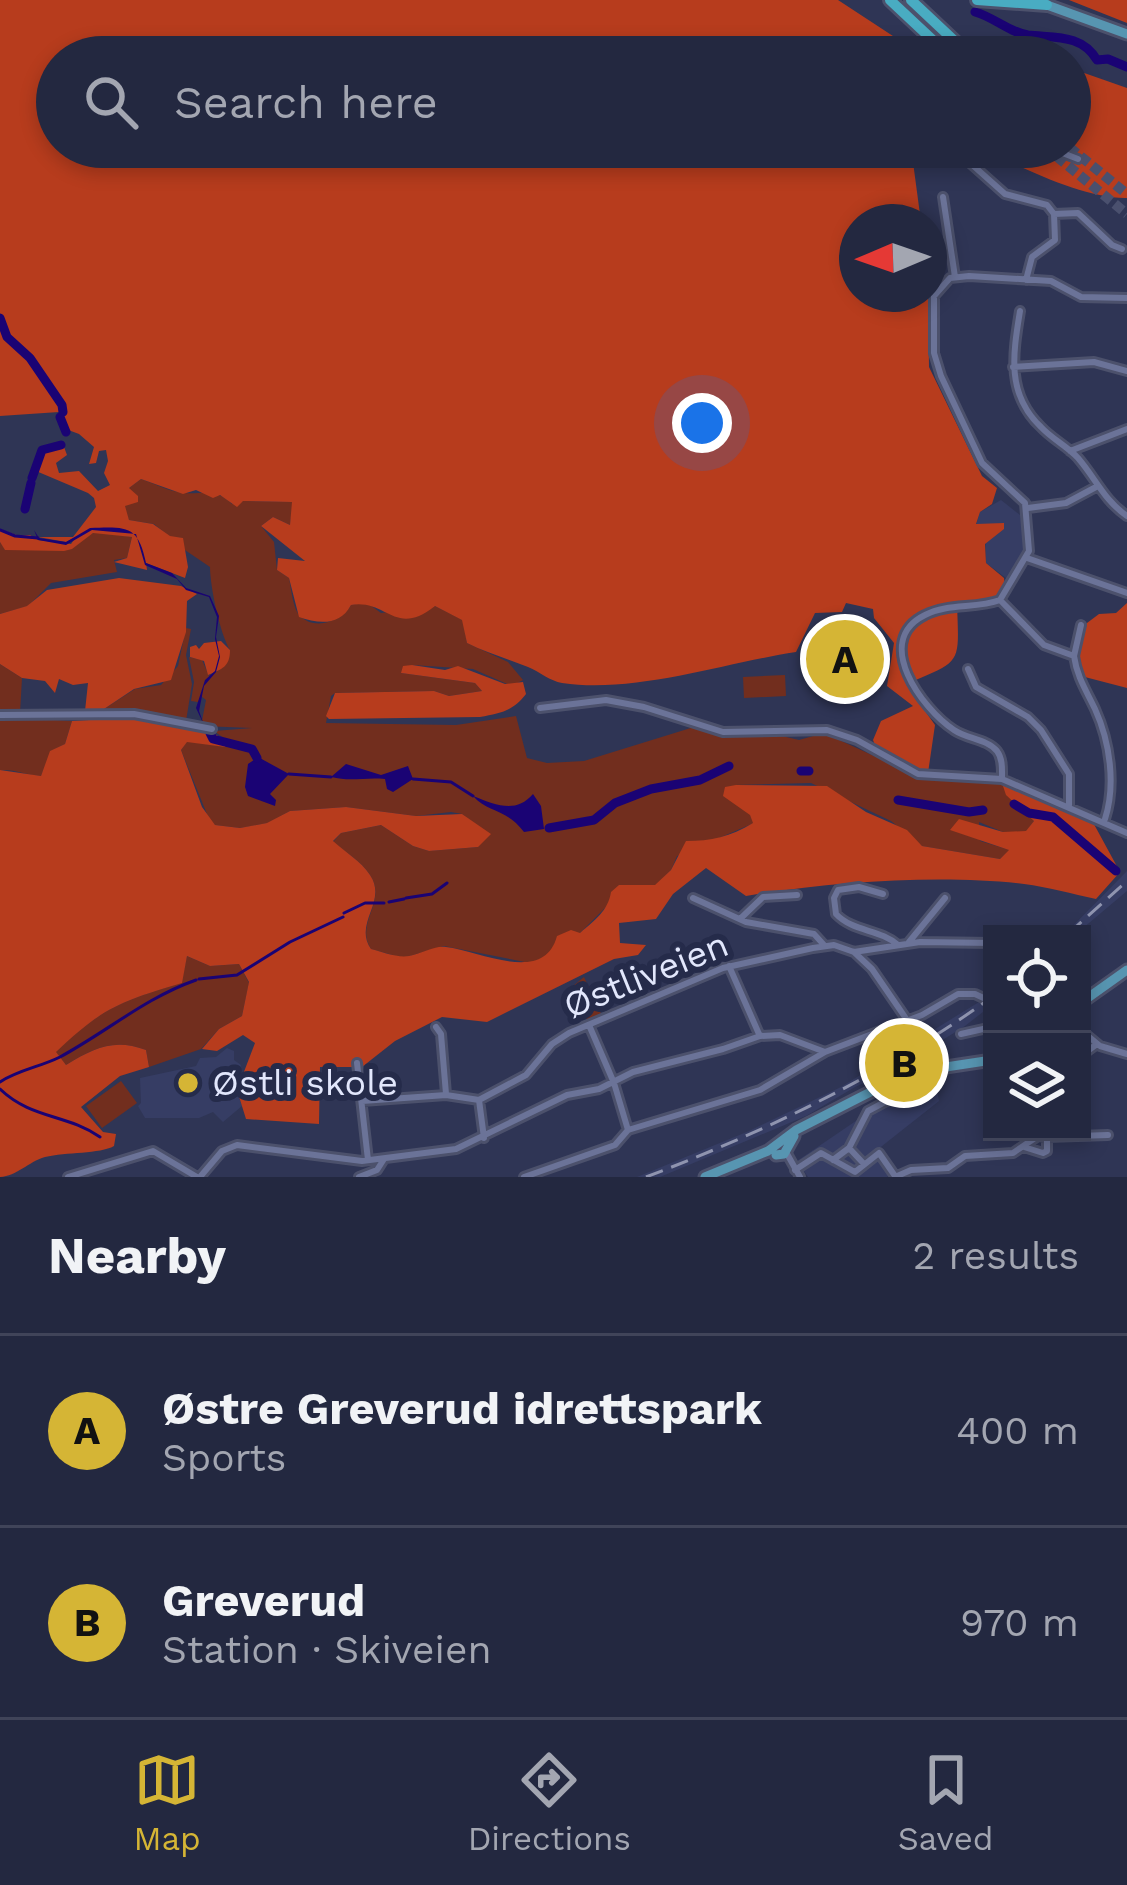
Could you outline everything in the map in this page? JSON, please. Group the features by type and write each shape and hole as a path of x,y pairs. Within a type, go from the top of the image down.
{"highway":[{"path":"890,0 928,36"},
{"path":"911,0 950,36"},
{"path":"977,0 1048,5"},
{"path":"1033,0 1048,5"}],"main road":[{"path":"1048,5 1127,34"},
{"path":"1091,1000 1127,970"},
{"path":"705,1177 780,1150 802,1127 904,1076 983,1062"}],"street":[{"path":"977,168 1005,194 1047,205 1054,214 1055,240 1032,257 1026,281"},
{"path":"947,202 955,277"},
{"path":"1054,214 1078,213 1118,251"},
{"path":"1002,779 996,750 940,718 907,675 902,652 905,636 921,617 1000,600 1027,558 1028,508 982,463 935,360 934,296 955,277 1051,281 1081,297 1127,298"},
{"path":"1020,310 1013,368 1028,412 1127,516"},
{"path":"1013,368 1094,362 1127,371"},
{"path":"1070,451 1127,429"},
{"path":"1028,508 1060,504 1096,487"},
{"path":"1027,558 1127,593"},
{"path":"1000,600 1044,645 1074,656"},
{"path":"1082,625 1074,656 1098,719 1112,784 1104,820"},
{"path":"968,670 976,687 1042,730 1070,774 1069,805"},
{"path":"540,708 606,700 723,732 827,730 856,740 918,775 1002,779 1127,832"},
{"path":"0,715 134,714 212,730"},
{"name":"Østliveien","path":"883,894 859,887 838,890 836,914 843,922 902,944"},
{"path":"740,919 764,897 797,895"},
{"path":"693,898 740,919 806,931 824,945"},
{"path":"902,944 945,898"},
{"name":"Østliveien","path":"479,1100 526,1075 559,1039 729,966 824,945 854,952 902,944 983,944"},
{"path":"854,952 872,969 908,1021"},
{"path":"729,966 760,1036"},
{"path":"524,1177 615,1145 628,1130 760,1090 825,1052 908,1021 958,994 983,998"},
{"path":"589,1025 628,1130"},
{"path":"436,1027 441,1034 446,1095"},
{"path":"961,1034 983,1029"},
{"path":"1088,1033 1097,1044 1127,1054"},
{"path":"68,1177 154,1151 199,1177 222,1150 237,1145 368,1160 456,1149 567,1095 760,1036 780,1035 825,1052"},
{"path":"1091,1048 1097,1044"},
{"path":"357,1063 368,1160"},
{"path":"362,1101 446,1095 479,1100 484,1138"},
{"path":"833,1160 849,1148 868,1111 896,1096"},
{"path":"1091,1136 1108,1135"},
{"path":"780,1150 796,1172 821,1153 855,1172 879,1154 895,1177 910,1170 948,1168 962,1157 1008,1154 1029,1141"},
{"path":"1024,1147 1042,1153 1048,1141"},
{"path":"849,1148 864,1164"},
{"path":"359,1177 377,1170 385,1159"}],"shaded area":[{"path":"0,0 838,0 893,36 36,36 36,168 914,168 919,204 839,204 839,312 928,312 929,367 982,476 997,488 992,504 980,512 976,524 1004,523 1004,529 985,544 986,563 1004,578 1005,588 996,597 957,603 954,658 906,684 935,725 928,773 920,777 879,755 873,740 881,721 913,706 887,686 894,643 874,618 873,609 846,603 842,612 815,613 796,652 649,681 590,685 558,682 467,643 462,620 435,606 410,618 363,605 351,605 341,617 328,622 299,617 289,578 277,570 278,558 305,561 261,526 273,517 290,525 292,502 243,501 237,507 220,495 213,498 196,490 183,494 141,479 129,488 138,502 125,506 129,520 153,524 170,536 183,538 185,578 146,563 147,570 114,562 127,558 132,537 93,533 64,551 5,550 0,529 71,544 76,537 66,542 38,537 73,537 96,507 88,493 36,471 46,450 64,447 67,455 56,463 59,473 79,471 98,491 110,485 104,473 106,450 99,451 96,463 89,464 94,447 63,428 59,412 0,416"},
{"path":"1069,0 1127,0 1127,23"},
{"path":"1091,75 1127,88 1127,198 1072,188 1025,168 1091,168"},
{"path":"141,479 178,492 212,493 232,504 293,502 290,525 273,517 261,526 274,542 277,570 289,578 300,616 313,623 328,622 351,605 366,602 381,613 435,606 463,620 467,643 508,662 523,680 512,686 473,669 412,665 401,673 475,683 482,691 449,696 434,691 335,693 326,723 456,725 516,716 527,758 547,763 584,761 694,727 726,736 799,740 824,733 909,772 1001,780 1034,821 1026,832 1003,832 979,822 980,841 1010,850 1000,859 922,846 891,821 811,783 736,785 754,823 677,856 655,886 627,886 580,933 544,958 530,963 444,946 403,958 371,949 366,930 375,885 362,865 333,842 341,833 381,825 429,851 478,847 481,829 462,814 451,812 416,816 346,807 290,811 268,823 240,828 215,825 209,819 181,750 187,741 225,747 228,741 214,731 252,728 201,726 206,700 201,696 198,702 191,701 194,682 189,657 202,660 209,676 219,670 230,650 216,610 210,567 182,548 182,538 170,537 154,524 129,520 124,506 130,502 129,488"},
{"path":"1001,500 1020,515 1022,525 1024,552 1010,581 986,563 985,526 976,525 980,512"},
{"path":"90,528 133,534 92,530 66,545 38,540 34,530 39,538 66,542"},
{"path":"97,532 132,537 127,558 114,560 117,572 51,583 28,606 0,614 0,542 6,550 77,545 84,536"},
{"path":"137,539 146,563 172,573 186,588 210,596 219,616 220,657 216,672 204,686 199,711 204,725 196,708 205,680 215,671 219,656 215,639 217,617 209,597 186,590 177,579 145,565"},
{"path":"119,578 181,586 197,594 187,601 186,632 171,680 134,689 101,711 85,711 88,683 73,685 59,679 55,693 45,681 22,678 0,664 0,614 27,606 47,590"},
{"path":"1127,603 1127,688 1081,676 1077,657 1083,626 1099,614 1116,613"},
{"path":"818,624 887,649 871,693 802,668"},
{"path":"186,628 191,629 186,655 192,684 186,721 101,711 135,689 161,685 178,666"},
{"path":"221,641 230,650 229,660 208,675 204,661 190,657 190,647 199,649 204,643"},
{"path":"0,664 22,678 20,713 0,712"},
{"path":"403,666 445,670 458,666 505,684 523,682 526,694 506,710 480,717 326,716 335,693 434,691 449,696 482,691 475,683 401,673"},
{"path":"785,675 786,696 744,698 743,677"},
{"path":"0,717 72,721 65,744 51,751 41,776 0,770"},
{"path":"125,718 210,732 229,741 225,747 187,742 181,750 202,807 215,825 240,828 267,823 290,811 346,807 416,816 462,814 491,834 478,847 429,851 381,825 341,833 333,841 362,865 374,885 366,930 371,949 395,955 442,947 510,961 539,959 550,951 557,936 571,930 580,933 596,919 619,885 655,885 671,870 686,841 720,837 753,823 750,815 723,796 725,787 736,785 827,786 866,812 907,830 922,846 1000,859 1009,850 950,830 959,819 1003,832 1026,831 1034,821 1006,795 1001,780 1089,815 1120,872 1096,899 1024,884 957,880 848,883 746,896 706,868 673,894 656,919 619,923 620,943 646,945 638,955 614,959 487,1022 442,1017 395,1041 362,1067 320,1067 319,1124 246,1119 237,1090 255,1043 243,1035 217,1051 202,1049 219,1029 242,1016 249,982 239,964 210,966 187,956 182,983 113,1008 56,1052 66,1065 104,1047 146,1050 149,1067 120,1076 81,1107 103,1132 116,1134 114,1146 45,1157 0,1177 0,770 41,776 50,751 65,744 72,721"},
{"path":"258,757 289,774 270,794 275,806 248,796 248,764"},
{"path":"346,764 381,775 408,766 413,779 393,792 385,779 331,777"},
{"path":"533,794 541,806 544,829 524,832 473,796 513,806"},
{"path":"1127,871 1127,891 1087,925 1074,925"},
{"path":"187,956 210,966 239,964 249,983 242,1016 219,1029 201,1049 149,1067 146,1050 124,1045 104,1047 66,1065 55,1052 113,1008 181,983"},
{"path":"584,977 603,1018 589,1025 573,986"},
{"path":"983,1000 983,1012 965,1026 806,1116 660,1177 637,1177 749,1131 841,1087"},
{"name":"Østli skole","path":"227,1048 241,1065 235,1085 242,1106 223,1122 213,1112 199,1118 145,1118 138,1106 140,1078 196,1066 200,1058 216,1057"},
{"path":"935,1079 939,1101 877,1150 894,1172 887,1177 808,1177 797,1161 894,1095"},
{"name":"Østli skole","path":"121,1081 137,1103 102,1128 86,1106"}],"waterway":[{"path":"975,12 1021,33 1049,36"},
{"path":"1091,52 1097,60 1127,67"},
{"path":"0,318 7,337 30,358 63,412"},
{"path":"60,417 66,432"},
{"path":"32,478 42,450 61,445"},
{"path":"25,509 31,483"},
{"path":"0,530 38,538"},
{"path":"210,733 213,739 252,749 257,758"},
{"path":"549,828 594,820 615,803 651,789 700,780 729,766"},
{"path":"801,771 809,771"},
{"path":"289,774 331,777"},
{"path":"413,779 451,782 473,796"},
{"path":"898,800 969,812 983,810"},
{"path":"1014,804 1029,813 1053,817 1116,871"},
{"path":"406,898 432,894 447,883"},
{"path":"389,902 404,899"},
{"path":"344,913 365,903 384,903"},
{"path":"199,979 237,975 343,917"},
{"path":"0,1082 60,1057 143,1005 196,980"},
{"path":"0,1089 24,1106 100,1137"}],"tunnel":[{"path":"1091,165 1127,194"},
{"path":"1071,168 1127,214"}],"railway":[{"path":"1078,925 1127,881"},
{"path":"646,1177 825,1098 911,1051 983,1003"}],"place":[{"name":"Østre Greverud idrettspark","path":"845,659"},
{"name":"Greverud","path":"904,1063"},
{"name":"Østli skole","path":"188,1083"}]}
